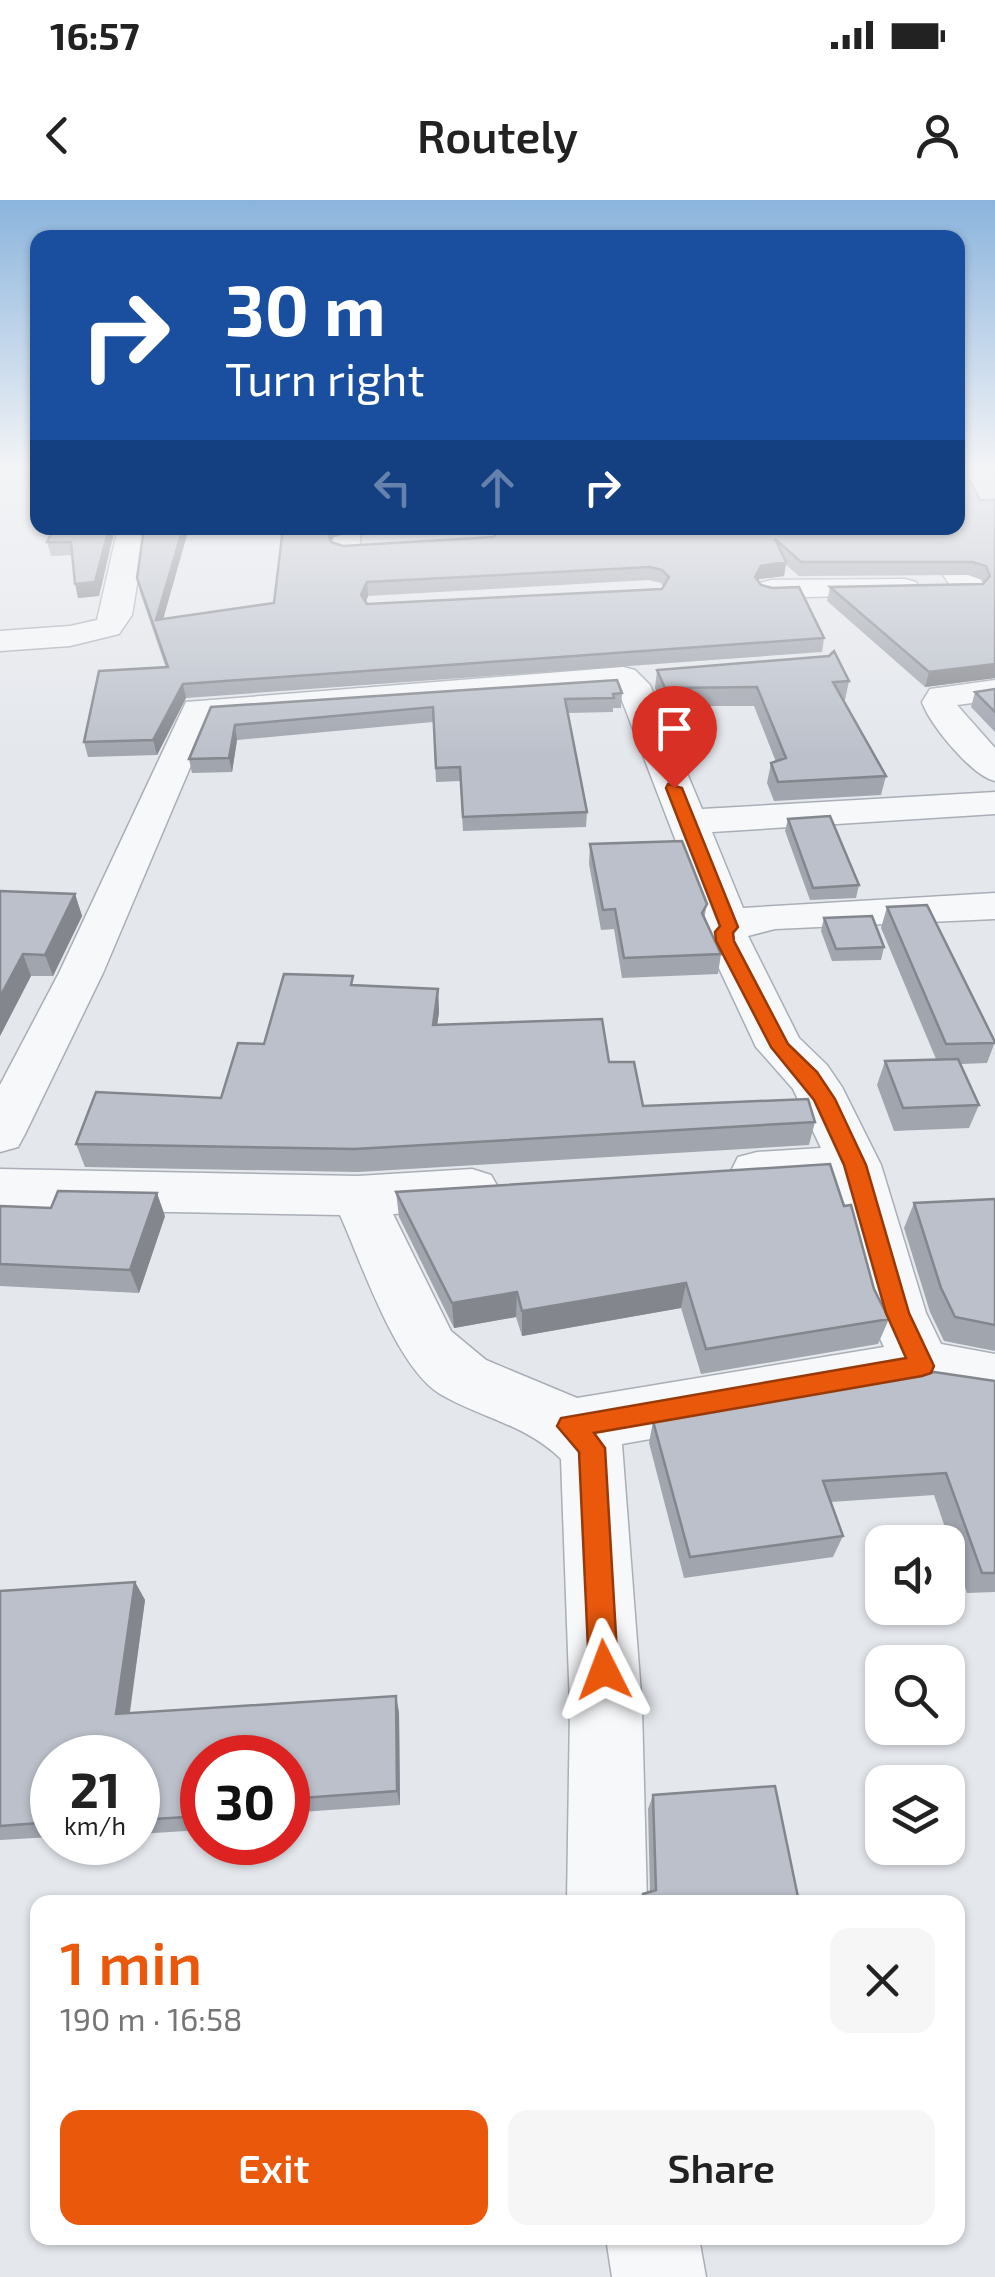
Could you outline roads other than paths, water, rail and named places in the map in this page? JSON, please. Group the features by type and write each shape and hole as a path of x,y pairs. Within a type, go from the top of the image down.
{"street":[{"path":"0,641 70,636 108,627 114,621 125,563"},
{"path":"951,563 968,588 995,616"},
{"path":"771,589 968,588"},
{"path":"0,1134 81,973 198,709 410,673 623,677 661,674"},
{"path":"623,677 633,685 730,927"},
{"path":"995,690 942,696 939,702 943,713 995,770"},
{"path":"688,822 995,803"},
{"path":"922,1366 898,1313 855,1165 824,1099 810,1077 780,1047 725,941 724,932 775,916 995,906"},
{"path":"707,1174 855,1165"},
{"path":"0,1189 358,1196 516,1186"},
{"path":"358,1196 430,1348 445,1368 470,1383 537,1407 570,1426 592,1448 606,1707 607,1895"},
{"path":"570,1426 922,1366 995,1379"},
{"path":"654,2245 659,2277"}]}
